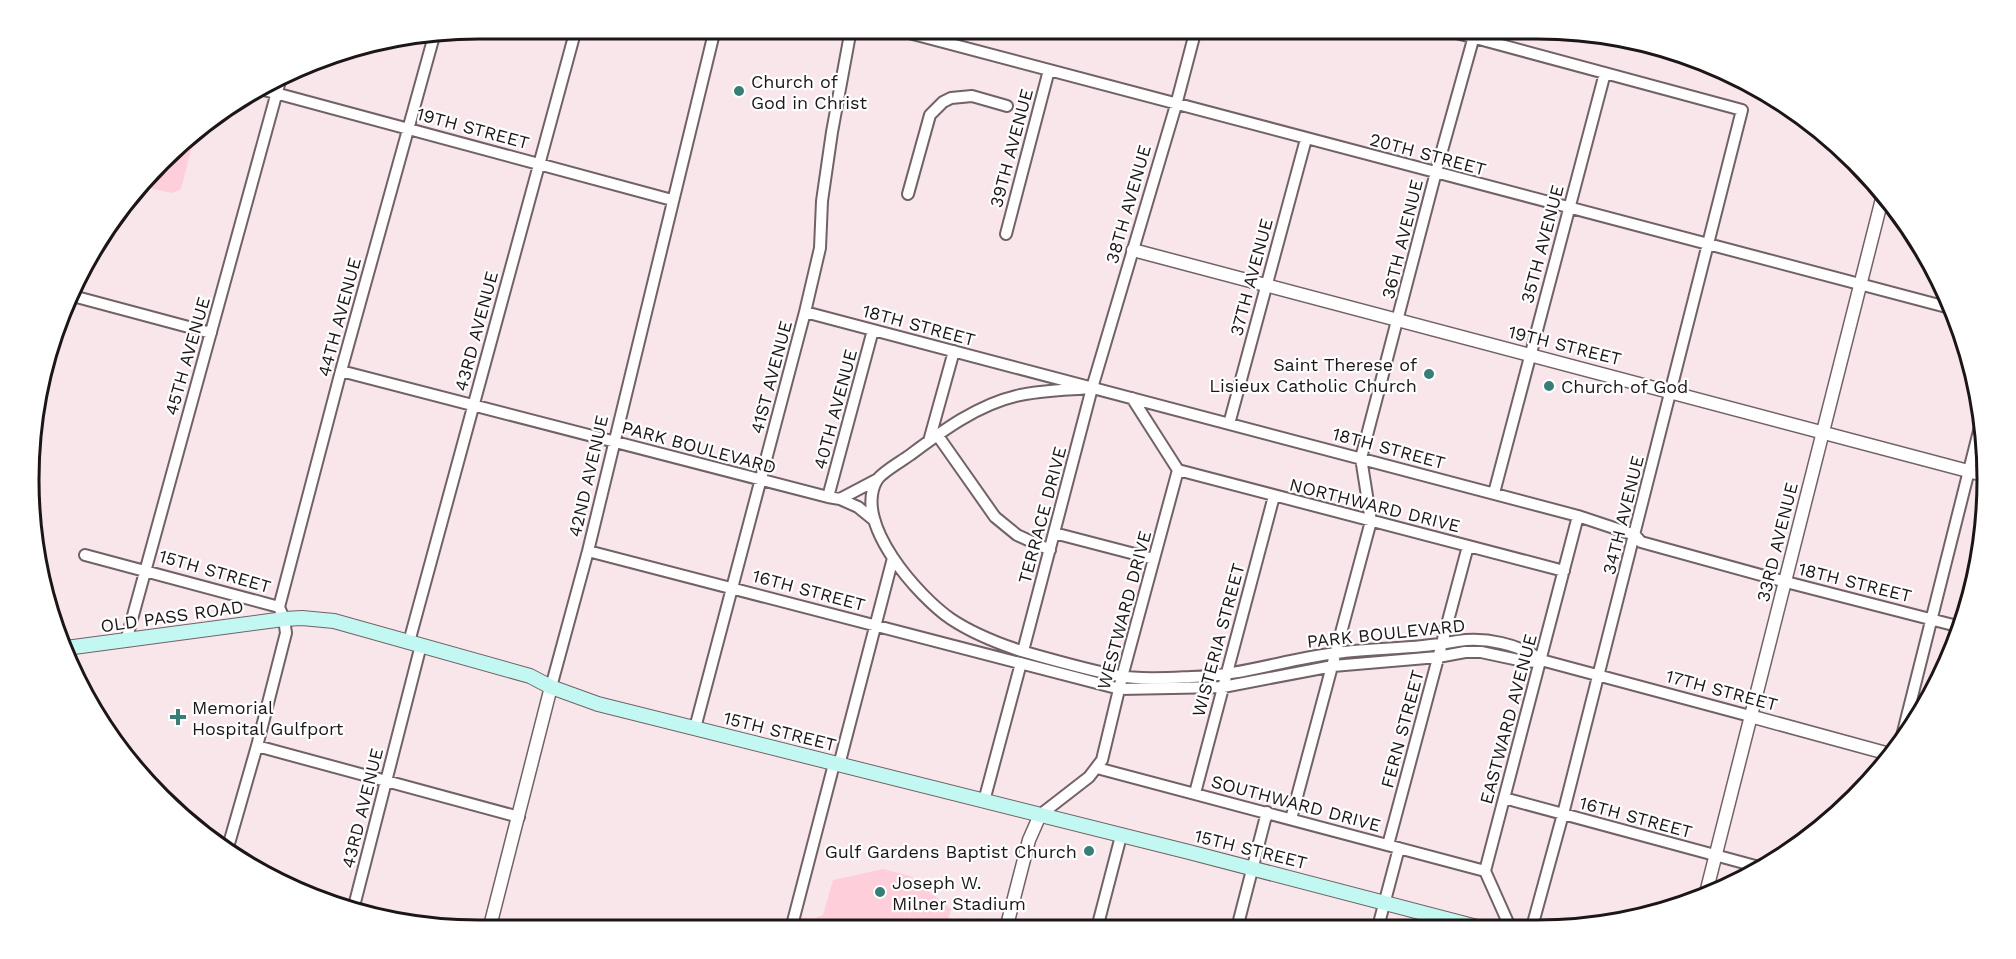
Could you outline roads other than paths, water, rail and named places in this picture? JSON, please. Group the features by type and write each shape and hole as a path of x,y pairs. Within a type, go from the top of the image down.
{"main road":[{"name":"OLD PASS ROAD","path":"73,647 126,641 281,613"},
{"name":"15TH STREET","path":"281,613 302,618 334,621 530,676 551,687 598,704 1253,868 1385,902 1440,920"}],"street":[{"name":"43RD AVENUE","path":"355,902 386,781 415,643 473,404 573,39"},
{"name":"42ND AVENUE","path":"492,920 588,551 712,39"},
{"name":"41ST AVENUE","path":"695,728 820,248 823,189 849,39"},
{"name":"20TH STREET","path":"935,39 1176,105 1941,305"},
{"name":"38TH AVENUE","path":"1092,388 1176,105 1193,39"},
{"name":"36TH AVENUE","path":"1361,458 1473,39"},
{"path":"1494,39 1605,74"},
{"name":"44TH AVENUE","path":"229,842 286,633 281,613 341,371 432,42"},
{"name":"39TH AVENUE","path":"1006,234 1049,70"},
{"name":"34TH AVENUE","path":"1534,920 1635,535 1742,110 1605,74"},
{"name":"35TH AVENUE","path":"1494,493 1605,74"},
{"name":"45TH AVENUE","path":"126,641 278,88"},
{"name":"19TH STREET","path":"270,92 672,200"},
{"path":"908,194 930,115 943,102 951,98 972,96 1007,106"},
{"name":"37TH AVENUE","path":"1229,424 1306,139"},
{"name":"33RD AVENUE","path":"1708,885 1881,204"},
{"name":"19TH STREET","path":"1133,250 1977,473"},
{"path":"79,298 211,333"},
{"name":"18TH STREET","path":"805,312 1494,493 1578,516 1635,535 1641,542 1952,625"},
{"name":"40TH AVENUE","path":"828,497 873,330"},
{"path":"934,438 954,351"},
{"name":"PARK BOULEVARD","path":"341,371 840,499 858,507 874,520"},
{"path":"840,499 878,479 934,438 981,410 1006,399 1036,392 1092,388"},
{"name":"TERRACE DRIVE","path":"984,801 1092,388"},
{"path":"1132,398 1178,470"},
{"path":"934,438 995,517 1017,535 1050,550"},
{"path":"1906,719 1975,444"},
{"path":"1291,819 1371,521 1361,458"},
{"name":"NORTHWARD DRIVE","path":"1178,470 1564,571"},
{"name":"WESTWARD DRIVE","path":"1040,815 1089,777 1101,760 1178,470"},
{"name":"PARK BOULEVARD","path":"878,479 872,499 874,520 893,558 914,585 940,611 1022,657 1120,689 1223,687 1333,666 1472,652 1528,662 1541,660"},
{"name":"WISTERIA STREET","path":"1195,793 1274,496"},
{"name":"EASTWARD AVENUE","path":"1485,871 1578,516"},
{"path":"1054,533 1154,559"},
{"path":"1442,645 1468,546"},
{"name":"16TH STREET","path":"588,551 965,648 1022,657"},
{"name":"15TH STREET","path":"85,555 144,570 281,613"},
{"path":"794,920 893,558"},
{"name":"PARK BOULEVARD","path":"1022,657 1122,677 1192,677 1227,674 1336,653 1442,645 1460,641 1486,641 1530,652 1541,660"},
{"name":"FERN STREET","path":"1394,846 1442,645"},
{"name":"17TH STREET","path":"1541,660 1883,752"},
{"path":"257,746 519,817"},
{"name":"SOUTHWARD DRIVE","path":"1097,768 1485,871"},
{"name":"16TH STREET","path":"1504,798 1750,865"},
{"path":"1239,920 1267,812"},
{"path":"1008,920 1029,840 1040,815"},
{"path":"1098,920 1121,836"},
{"path":"1380,920 1394,846"},
{"path":"1485,871 1507,920"}],"place":[{"name":"Church of God in Christ","path":"739,91"},
{"name":"Saint Therese of Lisieux Catholic Church","path":"1429,374"},
{"name":"Church of God","path":"1549,386"},
{"name":"Memorial Hospital Gulfport","path":"178,717"},
{"name":"Gulf Gardens Baptist Church","path":"1089,851"},
{"name":"Joseph W. Milner Stadium","path":"880,892"}]}
